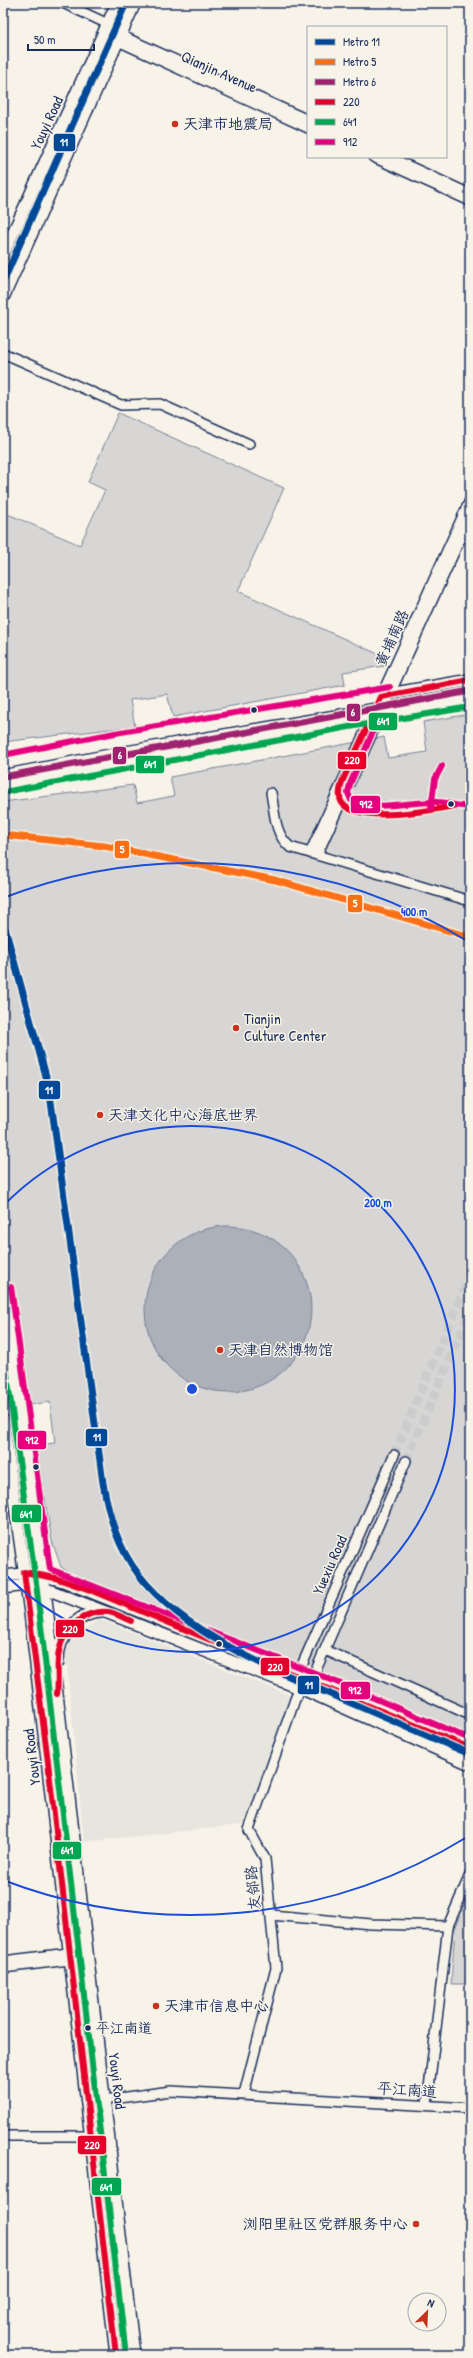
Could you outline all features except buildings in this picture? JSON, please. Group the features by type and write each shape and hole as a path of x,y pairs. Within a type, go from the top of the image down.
{"main road":[{"name":"Youyi Road","path":"3,255 117,3"},
{"name":"Youyi Road","path":"3,298 135,3"},
{"path":"3,763 116,741 386,696 470,680"},
{"path":"3,784 470,699"},
{"name":"Youyi Road","path":"3,1288 43,1575 86,1954 134,2355"},
{"name":"Youyi Road","path":"3,1420 26,1585 116,2355"},
{"path":"3,1576 24,1572 43,1575 312,1680 470,1748"},
{"path":"3,1588 26,1585 44,1588 108,1612 300,1689 470,1764"},
{"path":"57,1695 59,1684 58,1657 64,1636 72,1626 86,1616 96,1612 108,1612"}],"street":[{"path":"63,3 108,24"},
{"name":"Qianjin Avenue","path":"119,38 307,120"},
{"name":"Qianjin Avenue","path":"119,38 307,128"},
{"path":"375,158 470,201"},
{"path":"391,158 470,194"},
{"path":"3,353 121,405 160,404 249,444"},
{"name":"黄埔南路","path":"386,696 470,500"},
{"name":"黄埔南路","path":"314,852 470,517"},
{"path":"274,793 280,838 290,847 314,852 470,897"},
{"path":"314,852 470,901"},
{"name":"Yuexiu Road","path":"394,1455 298,1675 300,1689 312,1680 406,1461"},
{"path":"325,1650 470,1715"},
{"name":"友邻路","path":"244,2094 276,1968 265,1859 249,1830 300,1689"},
{"path":"427,2105 448,1926 470,1875"},
{"path":"270,1915 371,1924 448,1926"},
{"path":"3,1961 86,1954"},
{"path":"3,1968 70,1956"},
{"name":"平江南道","path":"104,2100 171,2091 470,2108"},
{"path":"3,2136 91,2136"}],"shaded area":[{"path":"118,413 284,488 238,591 387,658 385,666 343,672 345,685 173,717 167,694 130,700 135,726 3,742 3,512 80,545 105,490 88,482"},
{"name":"Tianjin Culture Center","path":"470,714 470,1738 338,1680 74,1576 61,1567 52,1541 36,1445 55,1443 50,1402 29,1405 11,1312 3,1253 3,802 133,785 137,803 174,796 170,777 384,737 388,758 427,752 423,722"},
{"path":"228,1226 252,1230 267,1236 280,1245 292,1257 301,1270 307,1285 311,1309 307,1333 301,1348 292,1361 280,1373 267,1382 252,1388 228,1392 204,1388 189,1382 176,1373 164,1361 155,1348 149,1333 145,1309 149,1285 155,1270 164,1257 176,1245 189,1236 204,1230"},
{"path":"99,1619 292,1696 248,1824 84,1842 65,1644"},
{"path":"468,1897 470,1899 470,1984 451,1984 455,1927"}],"tunnel":[{"path":"394,1455 470,1276"},
{"path":"406,1461 470,1312"}],"metro line":[{"name":"11","path":"3,282 126,3"},
{"name":"6","path":"3,777 470,691"},
{"name":"5","path":"3,835 104,846 275,880 470,937"},
{"name":"11","path":"3,921 49,1087 103,1483 111,1520 125,1554 139,1575 160,1598 184,1618 211,1636 239,1652 299,1681 470,1754"}],"transit line":[{"name":"220","path":"454,806 396,814 363,813 350,809 342,803 340,798 340,790 342,782 381,697 470,680"},
{"name":"912","path":"3,755 115,733 390,687"},
{"name":"641","path":"4,792 349,727 470,707"},
{"name":"912","path":"379,718 350,784 348,793 351,800 383,806 427,802 469,806"},
{"name":"912","path":"431,808 435,779 442,766"},
{"name":"912","path":"11,1287 50,1569 315,1673 470,1739"},
{"name":"641","path":"3,1346 36,1583 126,2355"},
{"name":"220","path":"116,2355 48,1762 24,1572 55,1578 90,1590 470,1748"},
{"name":"220","path":"57,1694 58,1662 61,1643 65,1635 76,1622 83,1617 99,1612 117,1614 131,1621"}],"place":[{"name":"天津市地震局","path":"175,124"},
{"name":"Tianjin Culture Center","path":"236,1028"},
{"name":"天津文化中心海底世界","path":"100,1115"},
{"name":"天津自然博物馆","path":"220,1350"},
{"name":"天津市信息中心","path":"156,2006"},
{"name":"平江南道","path":"88,2028"},
{"name":"浏阳里社区党群服务中心","path":"416,2224"}]}
